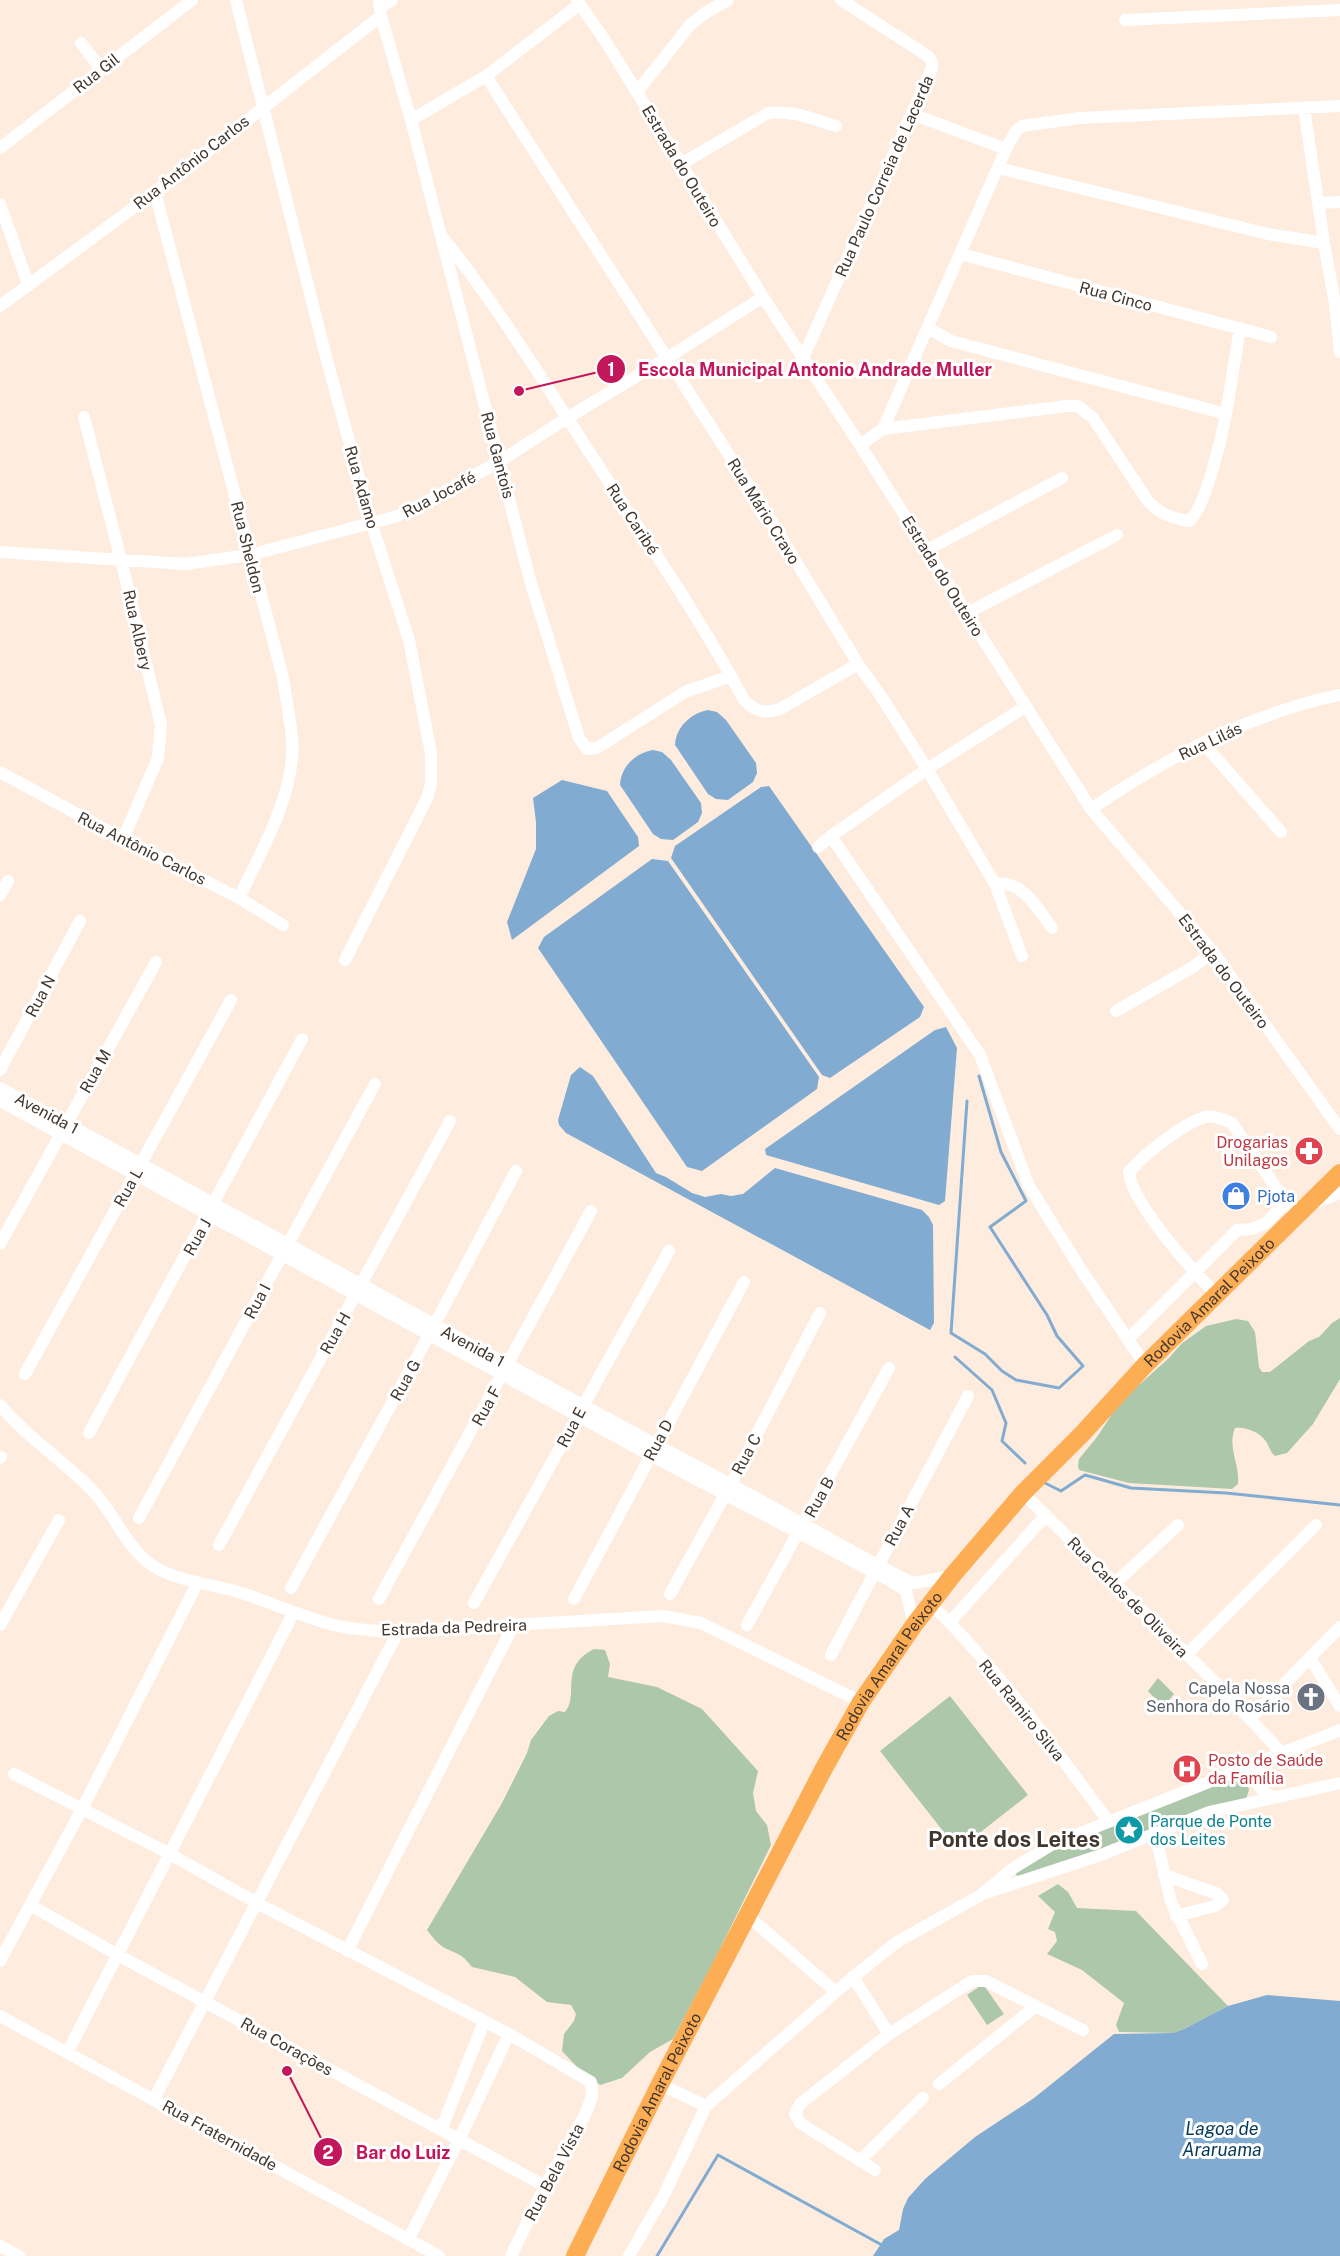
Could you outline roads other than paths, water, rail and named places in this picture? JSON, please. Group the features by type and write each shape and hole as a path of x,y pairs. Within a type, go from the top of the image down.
{"highway":[{"name":"Rodovia Amaral Peixoto","path":"575,2256 660,2084 823,1770 861,1702 914,1625 952,1576 1034,1482 1296,1208 1340,1173"}],"street":[{"name":"Rua Gil","path":"0,148 192,0"},
{"name":"Rua Adamo","path":"236,0 261,108 371,522 409,640 431,753 432,769 427,798 345,960"},
{"path":"637,92 690,25 728,0"},
{"name":"Rua Paulo Correia de Lacerda","path":"802,358 931,74 932,62 928,56 841,0"},
{"path":"411,120 486,76 579,2"},
{"name":"Estrada do Outeiro","path":"579,2 763,297 860,445 1091,809 1213,952 1340,1129"},
{"name":"Rua Antônio Carlos","path":"0,306 155,192 261,108 383,6"},
{"name":"Rua Gantois","path":"383,6 440,235 544,630 579,738 587,749 600,746 685,692 731,676"},
{"path":"1125,20 1340,10"},
{"path":"81,43 101,69"},
{"name":"Rua Mário Cravo","path":"486,76 772,522 858,664 927,769 995,884 1023,956"},
{"path":"883,429 1014,132 1029,124 1080,118 1340,106"},
{"path":"1304,108 1324,243 1338,303 1340,352"},
{"path":"681,164 768,113 782,111 798,114 836,126"},
{"path":"912,114 1006,149"},
{"path":"998,168 1268,234 1324,243"},
{"name":"Rua Sheldon","path":"155,192 283,678 292,739 291,764 285,790 273,825 239,898"},
{"path":"1318,203 1340,202"},
{"path":"0,204 28,284"},
{"name":"Rua Caribé","path":"440,235 483,290 749,705 753,709 767,713 780,709 858,664"},
{"name":"Rua Cinco","path":"961,254 1271,337"},
{"name":"Rua Jocafé","path":"0,552 186,564 249,555 410,511 500,462 763,297"},
{"path":"928,328 951,341 1226,414"},
{"path":"860,445 883,429 1078,406 1093,418 1156,510 1164,515 1190,521 1197,513 1203,498 1226,414 1240,328"},
{"name":"Rua Albery","path":"84,417 161,725 159,758 123,839"},
{"path":"927,550 1062,478"},
{"path":"967,613 1117,535"},
{"name":"Rua Lilás","path":"1091,809 1133,780 1240,726 1315,700 1340,695"},
{"path":"818,847 927,769 1025,707"},
{"path":"1203,743 1281,832"},
{"name":"Rua Antônio Carlos","path":"0,772 123,839 239,898 284,925"},
{"path":"831,836 980,1055 1029,1186 1078,1265 1145,1365"},
{"path":"0,895 8,881"},
{"path":"995,884 1007,883 1022,891 1052,928"},
{"name":"Rua N","path":"0,1070 80,921"},
{"path":"1116,1011 1193,967 1213,952"},
{"name":"Rua M","path":"0,1245 156,962"},
{"name":"Rua L","path":"26,1374 231,1000"},
{"name":"Rua J","path":"89,1433 302,1039"},
{"name":"Rua I","path":"139,1518 375,1084"},
{"name":"Avenida 1","path":"0,1088 135,1176 288,1243 358,1289 432,1330 875,1568 914,1583 952,1576"},
{"name":"Avenida 1","path":"0,1101 141,1163 282,1256 358,1289"},
{"path":"1216,1294 1194,1271 1149,1213 1130,1182 1129,1172 1135,1164 1171,1136 1207,1117 1224,1119 1232,1123 1296,1208"},
{"name":"Rua H","path":"219,1545 450,1121"},
{"name":"Rua G","path":"291,1588 516,1171"},
{"path":"1129,1338 1237,1230 1252,1229 1296,1208 1340,1193"},
{"name":"Rua F","path":"379,1599 591,1211"},
{"name":"Rua E","path":"474,1603 669,1251"},
{"name":"Rua D","path":"574,1599 744,1282"},
{"name":"Rua C","path":"670,1594 820,1313"},
{"name":"Rua B","path":"747,1625 890,1368"},
{"name":"Rua A","path":"831,1655 968,1396"},
{"name":"Estrada da Pedreira","path":"0,1405 26,1433 90,1488 112,1514 137,1553 150,1564 168,1574 235,1591 294,1612 353,1628 398,1632 663,1616 680,1617 701,1623 861,1702"},
{"name":"Rua Carlos de Oliveira","path":"1034,1482 1046,1515 1251,1718 1282,1753"},
{"path":"950,1622 1046,1515"},
{"path":"0,1624 59,1520"},
{"path":"1115,1583 1178,1525"},
{"path":"1186,1655 1316,1525"},
{"name":"Avenida 1","path":"875,1568 906,1591 914,1625"},
{"path":"1,1955 82,1809 198,1582"},
{"name":"Rua Ramiro Silva","path":"930,1603 950,1622 1042,1731 1108,1821"},
{"path":"68,2053 294,1612"},
{"path":"347,1950 513,1626"},
{"path":"1251,1718 1340,1627"},
{"path":"154,2099 398,1632"},
{"path":"1310,1658 1340,1706"},
{"path":"629,2256 663,2197 705,2106 853,1977 897,1942 981,1895 1012,1869 1053,1844 1340,1730"},
{"path":"1266,1760 1257,1779 1261,1789 1274,1798"},
{"path":"1238,1770 1251,1778 1254,1792 1249,1803"},
{"path":"14,1774 171,1854 255,1902 508,2034 459,2140 408,2240"},
{"path":"981,1895 1098,1856 1209,1812 1340,1783"},
{"path":"1155,1833 1176,1916 1202,1964"},
{"path":"1012,1869 1009,1876 1011,1881 1020,1883"},
{"path":"1164,1875 1218,1894 1223,1900 1215,1906 1176,1916"},
{"name":"Rua Corações","path":"30,1905 545,2186"},
{"path":"748,1916 836,1992"},
{"path":"853,1977 889,2034"},
{"path":"875,2170 800,2123 797,2120 796,2109 889,2034 972,1982 979,1980 986,1981 1083,2030"},
{"path":"939,2084 1036,2006"},
{"name":"Rua Fraternidade","path":"0,2016 439,2256"},
{"path":"441,2130 484,2022"},
{"name":"Rua Bela Vista","path":"508,2034 587,2079 593,2086 592,2097 584,2116 545,2186 511,2256"},
{"path":"660,2084 705,2106"},
{"path":"860,2161 922,2098"},
{"path":"0,2246 19,2256"}],"water":[{"path":"708,710 717,712 726,720 756,763 757,773 753,782 728,800 716,799 708,794 675,745 681,727 696,714"},
{"path":"653,750 662,752 671,760 701,803 702,813 698,822 673,840 661,839 653,834 620,785 626,766 635,757"},
{"path":"562,780 607,791 638,837 639,846 512,940 507,922 536,849 533,798"},
{"path":"769,786 924,1007 920,1017 830,1078 822,1075 671,858 675,846 761,787"},
{"path":"652,859 668,861 819,1077 817,1089 702,1171 687,1167 538,948 544,937"},
{"path":"946,1027 957,1048 945,1201 939,1205 766,1155 765,1149 935,1030"},
{"path":"580,1067 593,1076 656,1173 692,1193 705,1197 743,1194 775,1168 922,1210 933,1225 934,1323 930,1330 566,1133 558,1120 571,1075"},
{"name":"Lagoa de Araruama","path":"1267,1995 1340,2001 1340,2256 873,2256 884,2239 899,2230 903,2209 908,2198 925,2179 975,2137 1034,2098 1114,2034 1173,2033 1228,2006"}],"waterway":[{"path":"967,1101 951,1333 985,1354 1002,1371 1016,1380 1059,1388 1083,1366 1057,1336 1047,1315 990,1227 1026,1201 1001,1152 979,1076"},
{"path":"955,1357 992,1390 1006,1423 1002,1441 1025,1463"},
{"path":"1043,1482 1061,1491 1085,1475 1131,1488 1226,1493 1340,1505"},
{"path":"657,2256 718,2155 880,2244"}],"place":[{"name":"Escola Municipal Antonio Andrade Muller","path":"519,391"},
{"name":"Drogarias Unilagos","path":"1309,1151"},
{"name":"Pjota","path":"1236,1196"},
{"name":"Capela Nossa Senhora do Rosário","path":"1311,1697"},
{"name":"Posto de Saúde da Família","path":"1187,1769"},
{"name":"Parque de Ponte dos Leites","path":"1129,1830"},
{"name":"Bar do Luiz","path":"287,2071"}],"district":[{"name":"Ponte dos Leites","path":"1014,1839"}]}
